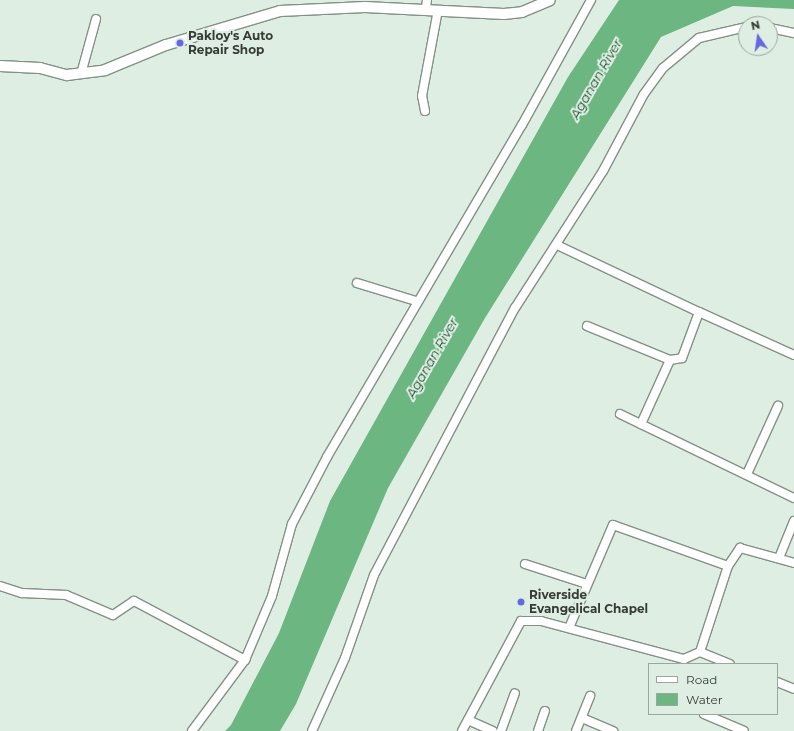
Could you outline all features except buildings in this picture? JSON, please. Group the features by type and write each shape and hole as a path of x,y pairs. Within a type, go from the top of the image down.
{"street":[{"path":"0,66 81,74 105,70 166,45 280,11 426,4 438,10 504,14 522,12 550,0"},
{"path":"192,731 245,660 272,596 292,524 416,301 522,125 591,0"},
{"path":"425,111 422,96 438,10"},
{"path":"81,74 96,19"},
{"path":"312,731 345,658 374,575 515,308 604,172 644,94 663,68 699,38 738,29"},
{"path":"778,30 794,33"},
{"path":"557,245 794,355"},
{"path":"357,283 416,301"},
{"path":"587,326 670,360 682,358 699,312"},
{"path":"641,424 670,360"},
{"path":"748,474 778,406"},
{"path":"620,414 748,474 794,498"},
{"path":"779,558 794,521"},
{"path":"569,628 613,525 728,566"},
{"path":"700,652 728,566 740,548 794,563"},
{"path":"525,564 587,584"},
{"path":"0,586 22,593 66,595 113,615 134,601 245,660"},
{"path":"462,731 521,621 542,621 674,659 700,652 714,661 725,663"},
{"path":"778,682 794,688"},
{"path":"500,731 515,693"},
{"path":"576,731 590,696"},
{"path":"538,731 545,711"},
{"path":"706,715 744,731"},
{"path":"582,718 613,731"},
{"path":"468,720 492,731"}],"water":[{"name":"Aganan River","path":"619,0 794,0 794,9 733,6 661,37 485,318 388,488 296,704 280,731 225,731 231,725 279,633 330,501 568,77"}],"place":[{"name":"Pakloy's Auto Repair Shop","path":"180,43"},
{"name":"Riverside Evangelical Chapel","path":"521,602"}]}
